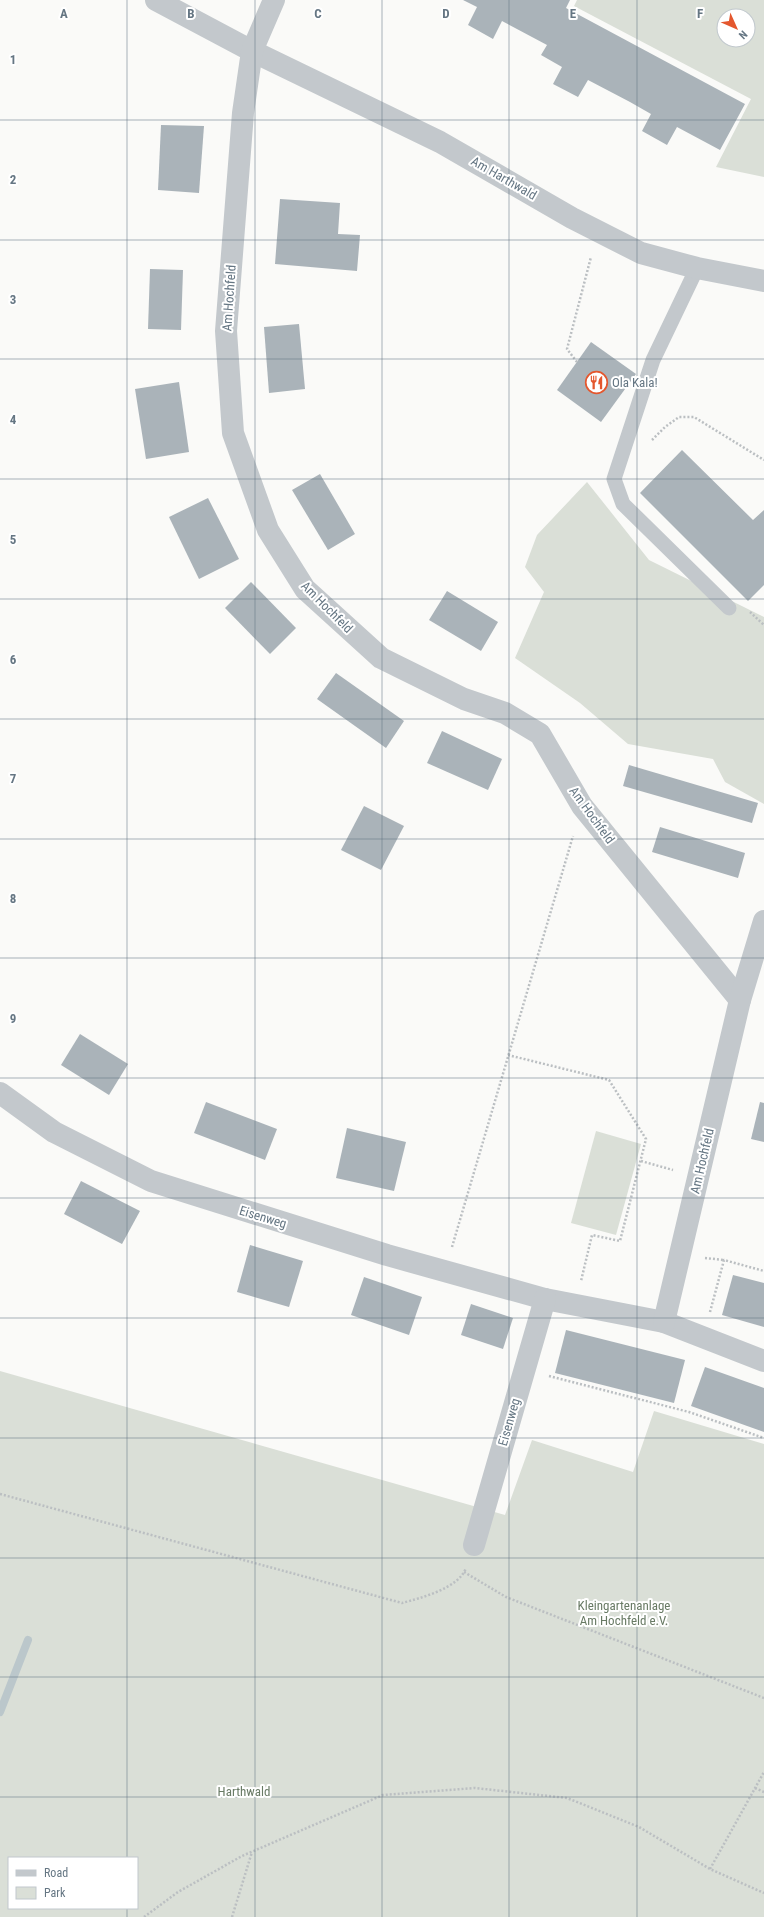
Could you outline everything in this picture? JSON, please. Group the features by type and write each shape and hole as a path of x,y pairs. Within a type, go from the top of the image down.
{"street":[{"name":"Am Harthwald","path":"156,0 252,51 440,142 598,232 641,253 697,268 764,281"},
{"path":"252,51 274,0"},
{"name":"Am Hochfeld","path":"252,51 243,113 226,331 233,433 268,530 305,589 381,658 464,699 505,713 540,734 582,806 740,1000"},
{"name":"Am Hochfeld","path":"664,1322 740,1000 764,921"},
{"name":"Eisenweg","path":"0,1093 54,1132 151,1181 445,1271 545,1299 664,1322 764,1361"},
{"name":"Eisenweg","path":"474,1545 545,1299"}],"lane":[{"path":"697,268 653,360 614,479 623,504 729,608"}],"path":[{"path":"577,362 567,349 598,232"},
{"path":"649,442 665,427 679,417 694,417 764,460"},
{"path":"747,609 764,625"},
{"path":"445,1271 582,806"},
{"path":"508,1055 609,1080 646,1139 620,1241 592,1235 576,1305"},
{"path":"641,1161 698,1177"},
{"path":"703,1337 724,1260 764,1272"},
{"path":"555,1377 689,1412 764,1438"},
{"path":"0,1494 402,1603 434,1594 450,1584 464,1572 474,1545"},
{"path":"464,1572 506,1597 764,1698"},
{"path":"710,1869 764,1772"},
{"path":"144,1917 178,1892 252,1852 383,1795 475,1788 567,1798 639,1827 710,1869 764,1893"},
{"path":"755,1788 764,1792"},
{"path":"232,1917 252,1852"}],"green space":[{"path":"577,0 764,0 764,177 716,167 751,99 574,6"},
{"path":"587,482 649,560 764,617 764,804 725,782 713,759 628,744 580,703 515,658 544,592 525,567 537,535"},
{"path":"596,1131 641,1144 616,1235 571,1223"},
{"path":"0,1371 505,1515 532,1440 633,1472 654,1411 764,1444 764,1917 0,1917"}],"building":[{"path":"463,0 570,0 566,8 745,104 720,150 677,127 667,145 642,131 651,114 630,102 588,80 578,97 553,84 562,67 541,55 547,45 502,21 493,39 468,25 477,7"},
{"path":"161,125 204,126 199,193 158,190"},
{"path":"280,199 340,203 338,234 360,235 357,271 275,264"},
{"path":"150,269 183,270 181,330 148,329"},
{"path":"299,324 305,389 269,393 264,327"},
{"name":"Ola Kala!","path":"591,342 636,374 601,422 557,390"},
{"path":"179,382 189,452 146,459 135,389"},
{"path":"682,450 753,520 764,510 764,585 748,601 640,493"},
{"path":"320,474 355,534 328,550 292,490"},
{"path":"208,498 239,559 199,579 169,517"},
{"path":"251,582 296,628 270,654 225,608"},
{"path":"447,591 498,622 481,651 429,620"},
{"path":"336,673 404,721 386,748 317,699"},
{"path":"442,731 502,759 488,790 427,763"},
{"path":"629,765 758,803 752,823 623,786"},
{"path":"364,806 404,826 381,870 341,850"},
{"path":"660,827 745,853 738,878 652,852"},
{"path":"80,1034 128,1064 109,1095 61,1065"},
{"path":"206,1102 277,1129 265,1160 194,1133"},
{"path":"760,1102 764,1103 764,1142 751,1139"},
{"path":"347,1128 406,1142 394,1191 336,1178"},
{"path":"81,1181 140,1211 122,1244 64,1214"},
{"path":"250,1245 303,1261 289,1307 237,1292"},
{"path":"733,1275 764,1283 764,1327 722,1315"},
{"path":"364,1277 422,1297 409,1335 351,1315"},
{"path":"471,1304 513,1318 503,1349 461,1335"},
{"path":"566,1330 685,1360 674,1403 555,1373"},
{"path":"705,1367 764,1388 764,1432 691,1406"}],"waterway":[{"path":"0,1712 28,1640"}],"place":[{"name":"Ola Kala!","path":"596,382"}],"park label":[{"name":"Kleingartenanlage Am Hochfeld e.V.","path":"624,1612"},
{"name":"Harthwald","path":"244,1791"}]}
